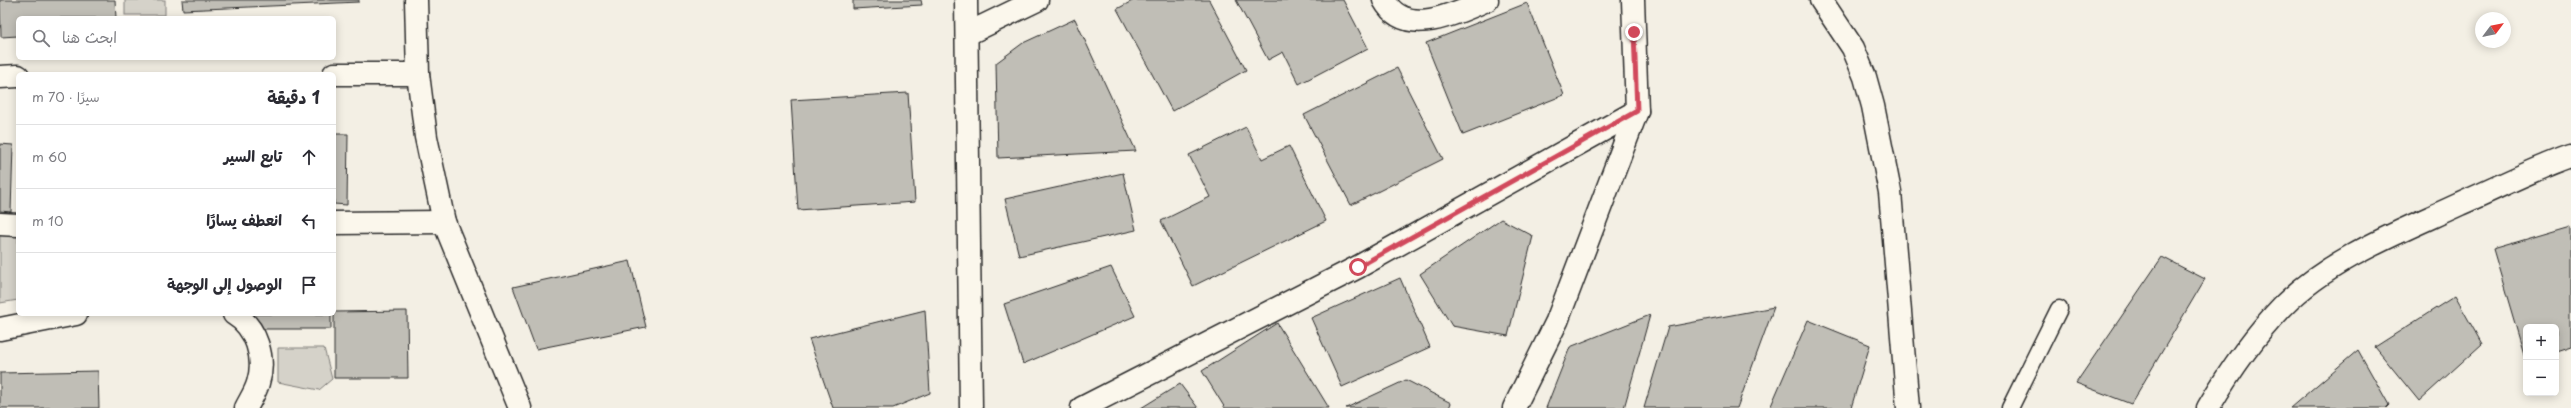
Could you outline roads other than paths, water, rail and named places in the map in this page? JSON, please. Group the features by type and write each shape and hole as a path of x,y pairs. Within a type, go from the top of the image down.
{"street":[{"path":"416,0 418,74 426,137 444,222 520,408"},
{"path":"966,0 971,408"},
{"path":"967,34 1037,0"},
{"path":"1384,0 1402,17 1420,22 1442,18 1487,0"},
{"path":"1514,408 1557,321 1637,111 1633,0"},
{"path":"1821,0 1854,48 1865,77 1873,106 1890,192 1908,408"},
{"path":"336,74 418,74"},
{"path":"0,77 16,76"},
{"path":"1082,408 1358,267 1637,111"},
{"path":"2208,408 2235,363 2283,306 2323,274 2358,253 2441,213 2548,164 2571,156"},
{"path":"336,223 444,222"},
{"path":"0,224 16,225"},
{"path":"0,329 66,316"},
{"path":"236,316 250,327 261,361 259,382 246,408"}],"lane":[{"path":"2010,408 2059,309"}]}
